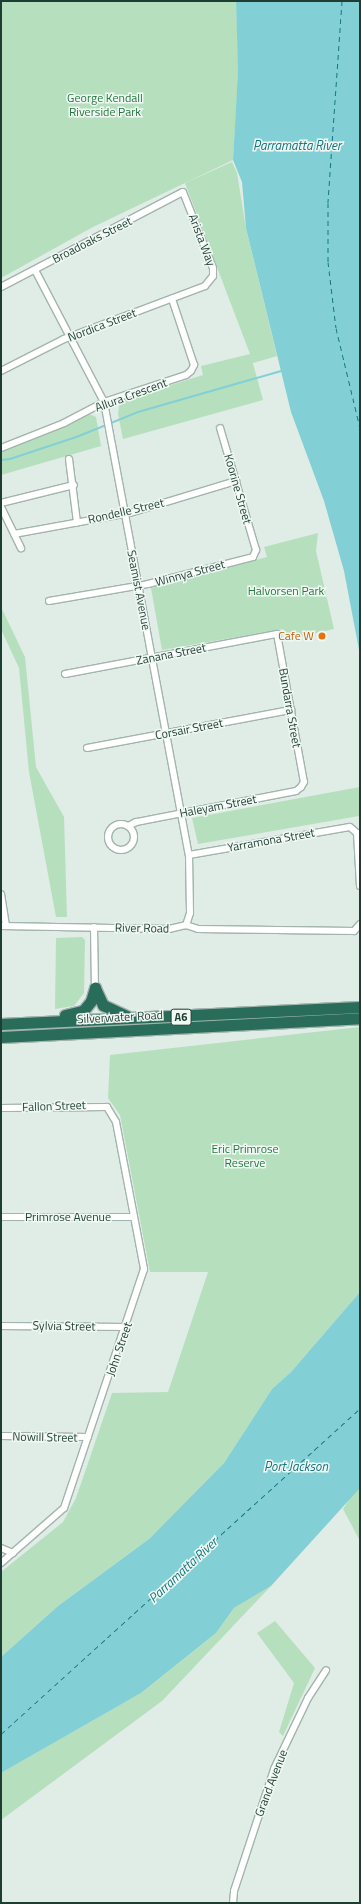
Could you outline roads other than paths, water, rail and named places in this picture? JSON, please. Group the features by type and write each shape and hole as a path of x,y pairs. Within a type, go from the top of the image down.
{"highway":[{"path":"95,988 99,1000 108,1009 136,1019"},
{"path":"1,1020 77,1014 88,1006 95,988"},
{"name":"Silverwater Road","path":"1,1024 136,1019 360,1007"},
{"name":"Silverwater Road","path":"1,1037 360,1018"}],"street":[{"name":"Broadoaks Street","path":"1,287 183,192"},
{"name":"Arista Way","path":"183,192 213,268 213,276 205,286"},
{"name":"Seamist Avenue","path":"35,270 105,405 188,855 190,913 186,925"},
{"name":"Nordica Street","path":"1,371 69,337 205,286"},
{"name":"Allura Crescent","path":"1,448 105,405 186,376 194,365 172,299"},
{"name":"Koorine Street","path":"220,428 256,550"},
{"path":"69,459 74,485 77,522"},
{"name":"Rondelle Street","path":"14,534 125,513 236,481"},
{"path":"1,503 74,485"},
{"path":"1,507 21,548"},
{"name":"Winnya Street","path":"49,601 138,586 253,557 256,550"},
{"name":"Zanana Street","path":"65,674 277,634"},
{"name":"Bundarra Street","path":"277,634 304,782"},
{"name":"Corsair Street","path":"87,748 291,710"},
{"name":"Haleyam Street","path":"128,826 134,833 131,845 121,850 114,847 109,836 112,828 122,824 128,826 180,812 296,791 304,782"},
{"name":"Yarramona Street","path":"188,855 345,827 354,828 357,833 360,886"},
{"path":"1,894 3,926"},
{"name":"River Road","path":"3,926 173,929 186,925 198,929 354,931 360,924"},
{"path":"94,927 95,988"},
{"name":"Fallon Street","path":"1,1108 107,1107"},
{"name":"John Street","path":"1,1563 64,1508 143,1276 134,1217 116,1122 107,1107"},
{"name":"Primrose Avenue","path":"1,1217 134,1217"},
{"name":"Sylvia Street","path":"1,1326 126,1327"},
{"name":"Nowill Street","path":"1,1436 88,1437"},
{"path":"1,1548 13,1553"},
{"name":"Grand Avenue","path":"233,1903 234,1891 274,1769 313,1688 326,1670"}],"water":[{"name":"Parramatta River","path":"236,1 360,1 360,655 344,571 324,501 291,412 246,228 242,182 233,160 238,71"},
{"name":"Port Jackson","path":"360,1292 360,1488 271,1586 234,1608 216,1633 141,1693 1,1773 1,1657 58,1606 149,1539 224,1463 272,1389 291,1372"}],"waterway":[{"path":"1,460 10,459 79,436 138,412 281,371"}],"place":[{"name":"Cafe W","path":"322,636"}],"park label":[{"name":"George Kendall Riverside Park","path":"105,105"},
{"name":"Halvorsen Park","path":"286,591"},
{"name":"Eric Primrose Reserve","path":"245,1156"}]}
